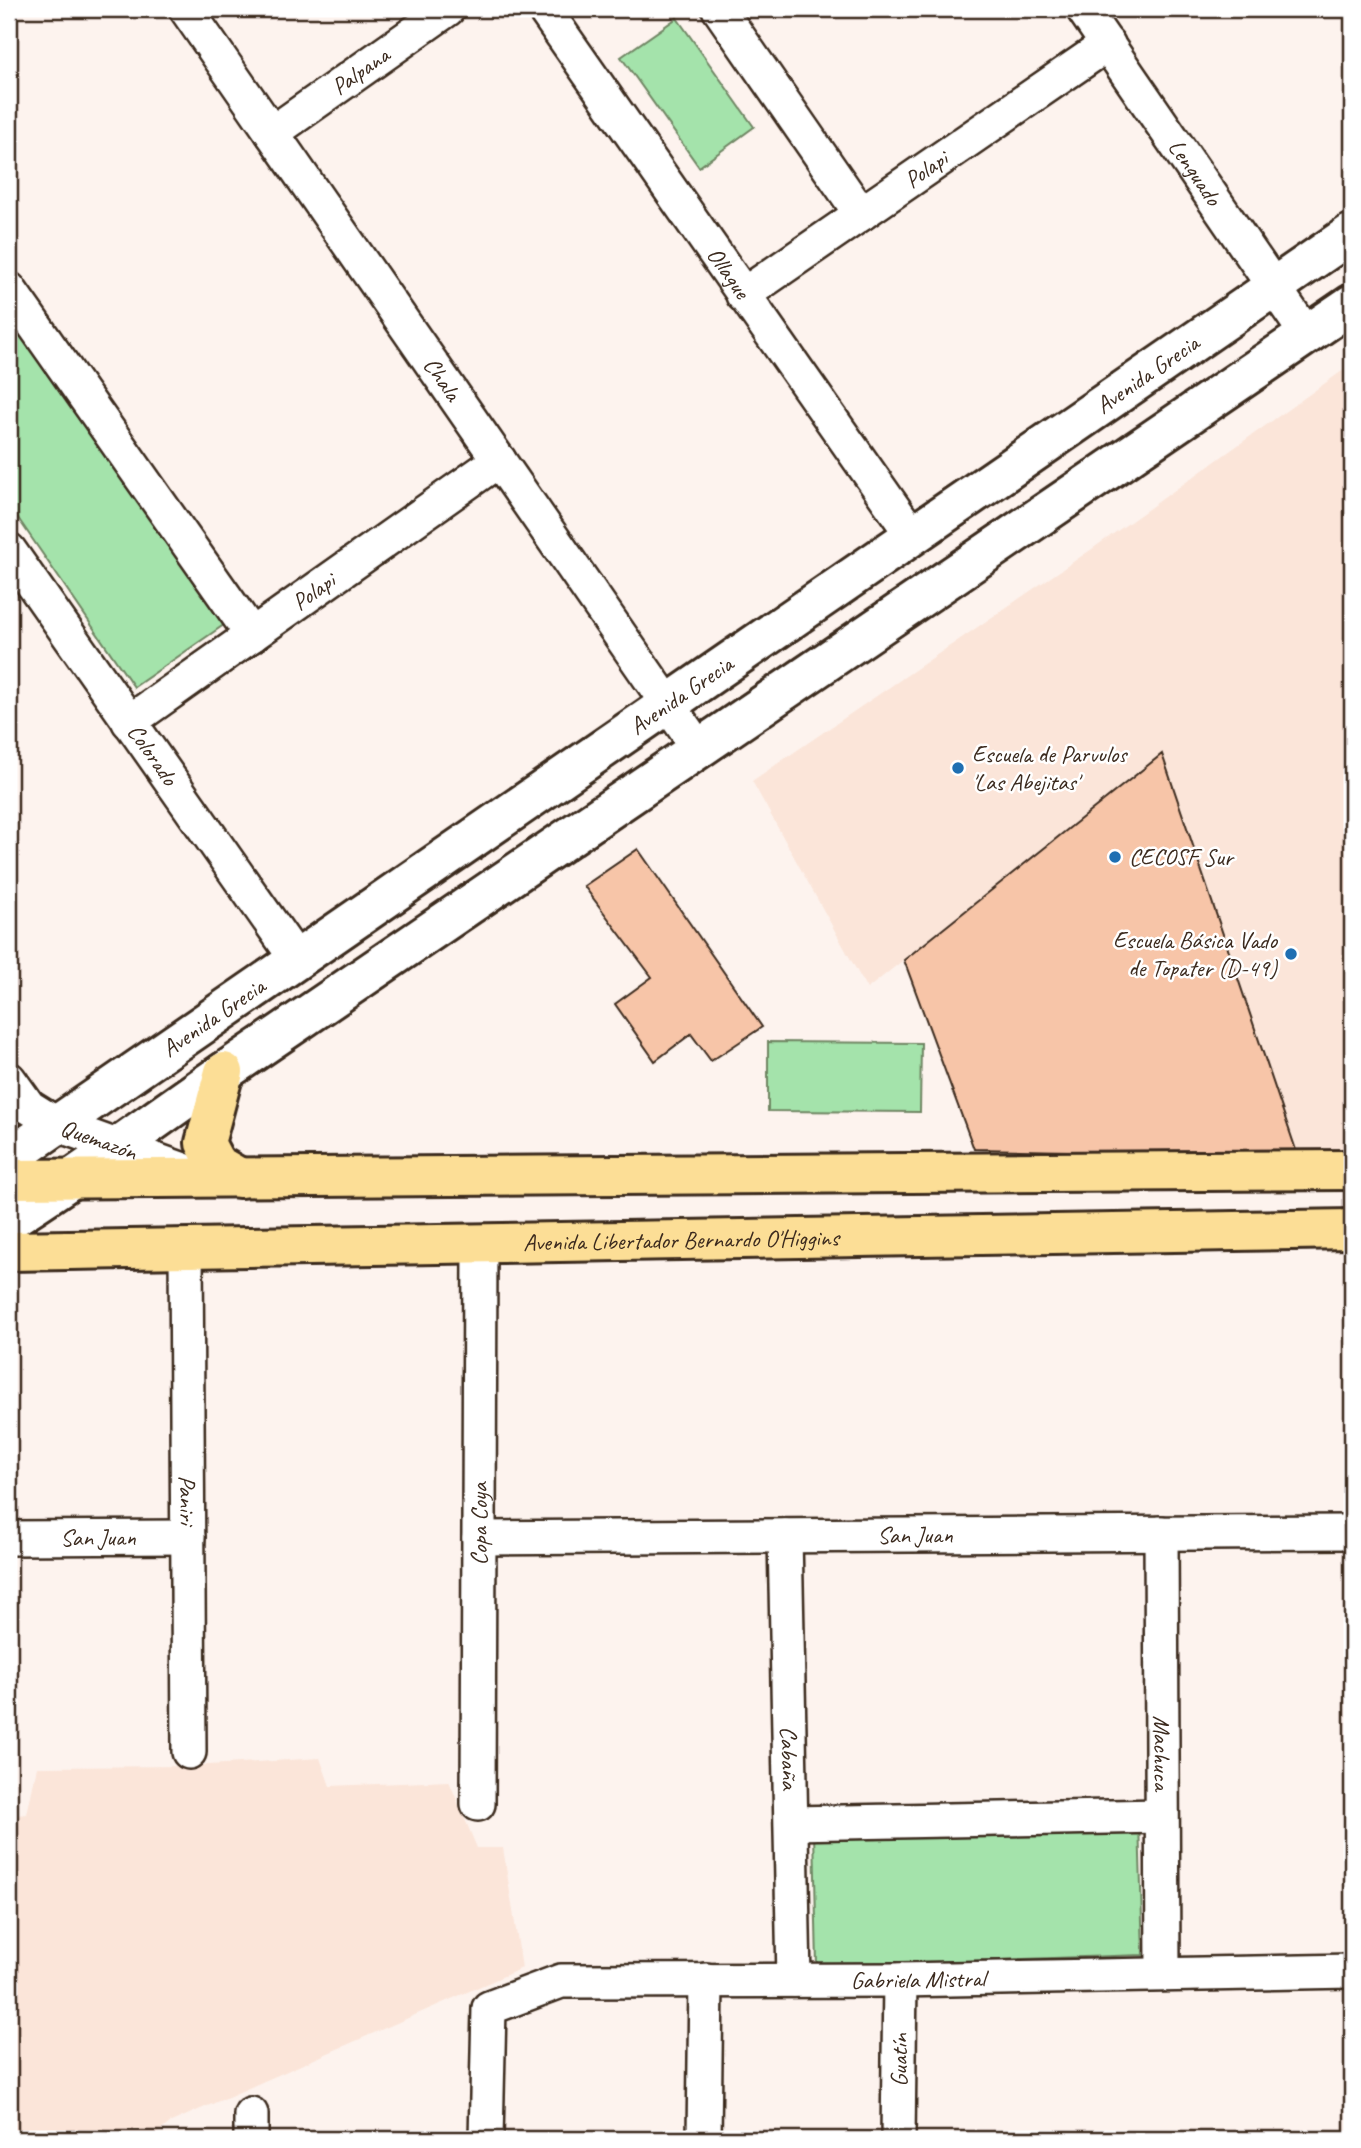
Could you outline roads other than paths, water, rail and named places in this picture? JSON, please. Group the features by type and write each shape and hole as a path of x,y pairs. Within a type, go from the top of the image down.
{"main road":[{"name":"Avenida Grecia","path":"9,1158 1352,233"},
{"name":"Avenida Grecia","path":"9,1220 75,1179 116,1147 225,1072 1352,304"},
{"path":"223,1178 205,1143 225,1072"},
{"path":"9,1179 1352,1170"},
{"name":"Avenida Libertador Bernardo O'Higgins","path":"9,1251 1352,1229"}],"street":[{"name":"Chala","path":"186,9 699,749"},
{"name":"Palpana","path":"272,133 448,9"},
{"name":"Ollague","path":"544,9 913,536"},
{"path":"719,9 861,214"},
{"name":"Lenguado","path":"1083,9 1307,335"},
{"name":"Polapi","path":"743,295 1108,44"},
{"path":"14,308 251,635"},
{"name":"Polapi","path":"129,722 499,460"},
{"name":"Colorado","path":"9,550 297,960"},
{"name":"Quemazón","path":"9,1079 29,1107 58,1125 116,1147 223,1178"},
{"name":"Copa Coya","path":"478,1804 480,1243"},
{"name":"Paniri","path":"186,1248 189,1752"},
{"name":"San Juan","path":"479,1538 1352,1532"},
{"name":"Machuca","path":"1161,1533 1163,1975"},
{"name":"Cabaña","path":"785,1536 794,1980"},
{"name":"San Juan","path":"9,1538 188,1537"},
{"path":"792,1823 1161,1816"},
{"name":"Gabriela Mistral","path":"486,2139 489,2008 561,1980 900,1980 1352,1971"},
{"path":"704,2139 706,1980"},
{"name":"Guatín","path":"898,2139 900,1980"}],"place":[{"name":"Escuela de Parvulos 'Las Abejitas'","path":"958,768"},
{"name":"CECOSF Sur","path":"1115,857"},
{"name":"Escuela Básica Vado de Topater (D-49)","path":"1291,954"}]}
